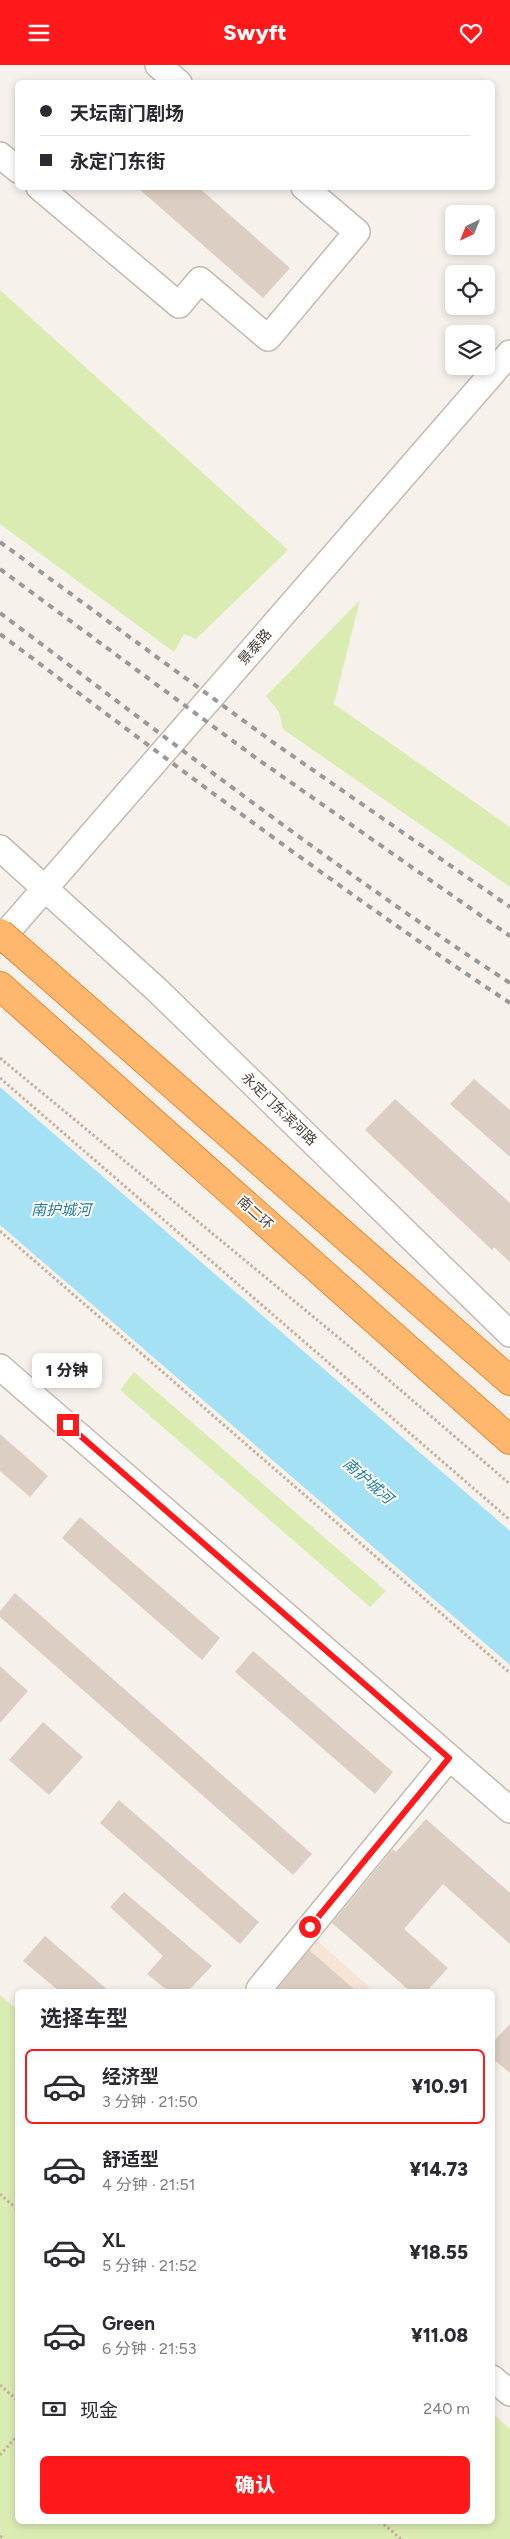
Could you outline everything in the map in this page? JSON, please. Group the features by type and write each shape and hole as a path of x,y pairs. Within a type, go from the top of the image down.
{"highway":[{"path":"0,933 510,1381"},
{"name":"南二环","path":"0,985 510,1440"}],"street":[{"path":"158,65 176,80"},
{"path":"0,155 15,167"},
{"path":"43,190 179,305 200,280 268,338 357,232 308,190"},
{"name":"景泰路","path":"0,940 510,353"},
{"name":"永定门东滨河路","path":"0,848 156,989 510,1333"},
{"path":"0,1367 510,1810"},
{"path":"259,1989 449,1758"},
{"path":"495,2380 510,2393"}],"path":[{"path":"0,1058 362,1357 510,1484"},
{"path":"0,1078 510,1520"},
{"path":"0,1231 510,1673"},
{"path":"0,2195 15,2208"},
{"path":"0,2385 15,2398"},
{"path":"0,2455 15,2438"},
{"path":"384,2524 401,2539"},
{"path":"0,2536 4,2539"}],"shaded area":[{"path":"315,1939 372,1989 271,1989"}],"green space":[{"path":"0,290 288,550 196,639 184,634 174,652 0,524"},
{"path":"360,600 334,704 510,827 510,887 283,729 279,712 266,696"},
{"path":"134,1372 386,1591 370,1607 120,1390"},
{"path":"0,1995 15,2008 15,2524 495,2524 495,2416 510,2429 510,2539 0,2539"}],"water":[{"name":"南护城河","path":"0,1087 510,1531 510,1665 0,1225"}],"building":[{"path":"140,190 201,190 290,268 263,298"},
{"path":"474,1079 510,1110 510,1157 450,1104"},
{"path":"395,1099 510,1203 510,1262 494,1247 492,1250 365,1130"},
{"path":"0,1434 48,1476 30,1497 0,1471"},
{"path":"80,1517 220,1638 202,1660 62,1538"},
{"path":"15,1593 312,1854 293,1875 0,1617 0,1611"},
{"path":"253,1651 393,1772 375,1794 235,1672"},
{"path":"0,1666 28,1691 0,1723"},
{"path":"43,1722 83,1757 49,1795 9,1760"},
{"path":"119,1800 259,1922 240,1944 100,1823"},
{"path":"426,1819 510,1893 510,1944 443,1884 404,1929 448,1968 429,1989 408,1989 332,1923 393,1849 396,1852"},
{"path":"124,1892 212,1966 190,1989 166,1989 147,1974 163,1956 110,1907"},
{"path":"45,1936 107,1989 57,1989 23,1961"},
{"path":"309,1950 354,1989 278,1989"},
{"path":"510,2024 510,2073 495,2060 495,2040"}],"railway":[{"path":"0,542 274,743 510,907"},
{"path":"0,569 256,758 510,936"},
{"path":"0,613 316,849 510,983"},
{"path":"0,634 189,776 316,868 510,1003"}],"route":[{"path":"68,1425 449,1758 310,1927"}]}
